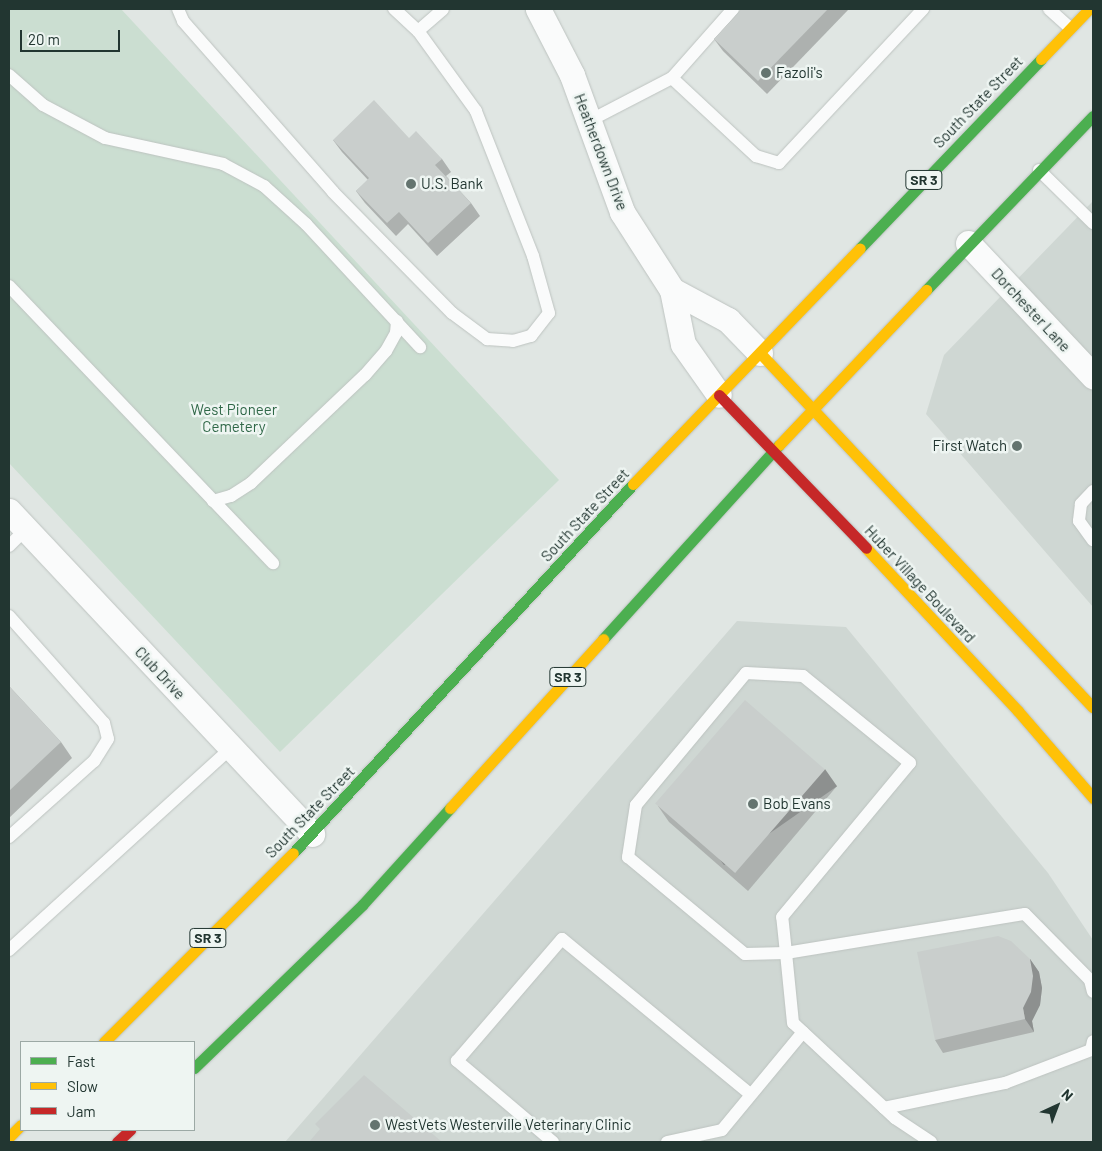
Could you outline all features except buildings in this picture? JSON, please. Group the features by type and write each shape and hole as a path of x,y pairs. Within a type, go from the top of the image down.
{"main road":[{"name":"South State Street","path":"105,1041 312,834 686,427 760,353 1089,9"},
{"name":"SR 3","path":"195,1067 363,904 813,406 968,243 1093,116"},
{"path":"760,353 813,406 1093,707"},
{"name":"Huber Village Boulevard","path":"719,395 774,450 1018,711 1093,798"},
{"path":"9,1137 20,1126"},
{"path":"117,1142 129,1131"}],"street":[{"name":"Heatherdown Drive","path":"538,9 572,75 622,212 672,290 683,344 719,395"},
{"name":"Dorchester Lane","path":"968,243 1093,376"},
{"name":"Heatherdown Drive","path":"672,290 728,320 760,353"},
{"name":"Club Drive","path":"9,511 17,538 231,748 312,834"}],"lane":[{"path":"178,9 183,21 333,192 452,313 487,339 514,341 531,336 549,313 533,256 476,111 418,31 394,9"},
{"path":"418,31 443,9"},
{"path":"589,121 672,78 733,9"},
{"path":"672,78 756,156 779,163 922,9"},
{"path":"1049,9 1070,28"},
{"path":"9,75 43,105 105,138 223,164 264,186 306,224 420,347"},
{"path":"1039,170 1093,223"},
{"path":"9,286 273,563"},
{"path":"213,501 231,496 251,483 365,375 386,351 396,333 397,321"},
{"path":"1093,491 1081,504 1079,521 1093,540"},
{"path":"9,616 104,723 108,740 94,761 9,837"},
{"path":"931,1142 884,1108 793,1023 786,953 782,917 910,763 803,676 746,673 636,805 628,857 745,954 786,953 1025,914 1090,980 1093,992"},
{"path":"9,950 231,748"},
{"path":"553,1142 457,1061 562,939 749,1094"},
{"path":"667,1142 722,1130 749,1094 803,1032"},
{"path":"884,1108 1004,1083 1091,1050 1093,1041"}],"shaded area":[{"path":"1093,201 1093,607 926,414 944,355"},
{"path":"737,621 846,627 1048,873 1093,940 1093,1142 285,1142"}],"green space":[{"name":"West Pioneer Cemetery","path":"9,9 121,9 559,480 280,752 9,463"}],"traffic: fast":[{"path":"860,248 1041,59"},
{"path":"926,290 1093,116"},
{"path":"603,639 779,445"},
{"path":"293,853 633,484"},
{"path":"195,1067 363,904 450,808"}],"traffic: slow":[{"path":"1041,59 1089,9"},
{"path":"633,484 860,248"},
{"path":"779,445 926,290"},
{"path":"760,353 1093,707"},
{"path":"866,548 1018,711 1093,798"},
{"path":"450,808 603,639"},
{"path":"105,1041 293,853"},
{"path":"9,1137 20,1126"}],"traffic: jam":[{"path":"719,395 866,548"},
{"path":"117,1142 129,1131"}],"place":[{"name":"Fazoli's","path":"766,73"},
{"name":"U.S. Bank","path":"411,184"},
{"name":"First Watch","path":"1017,446"},
{"name":"Bob Evans","path":"753,804"},
{"name":"WestVets Westerville Veterinary Clinic","path":"375,1125"}]}
